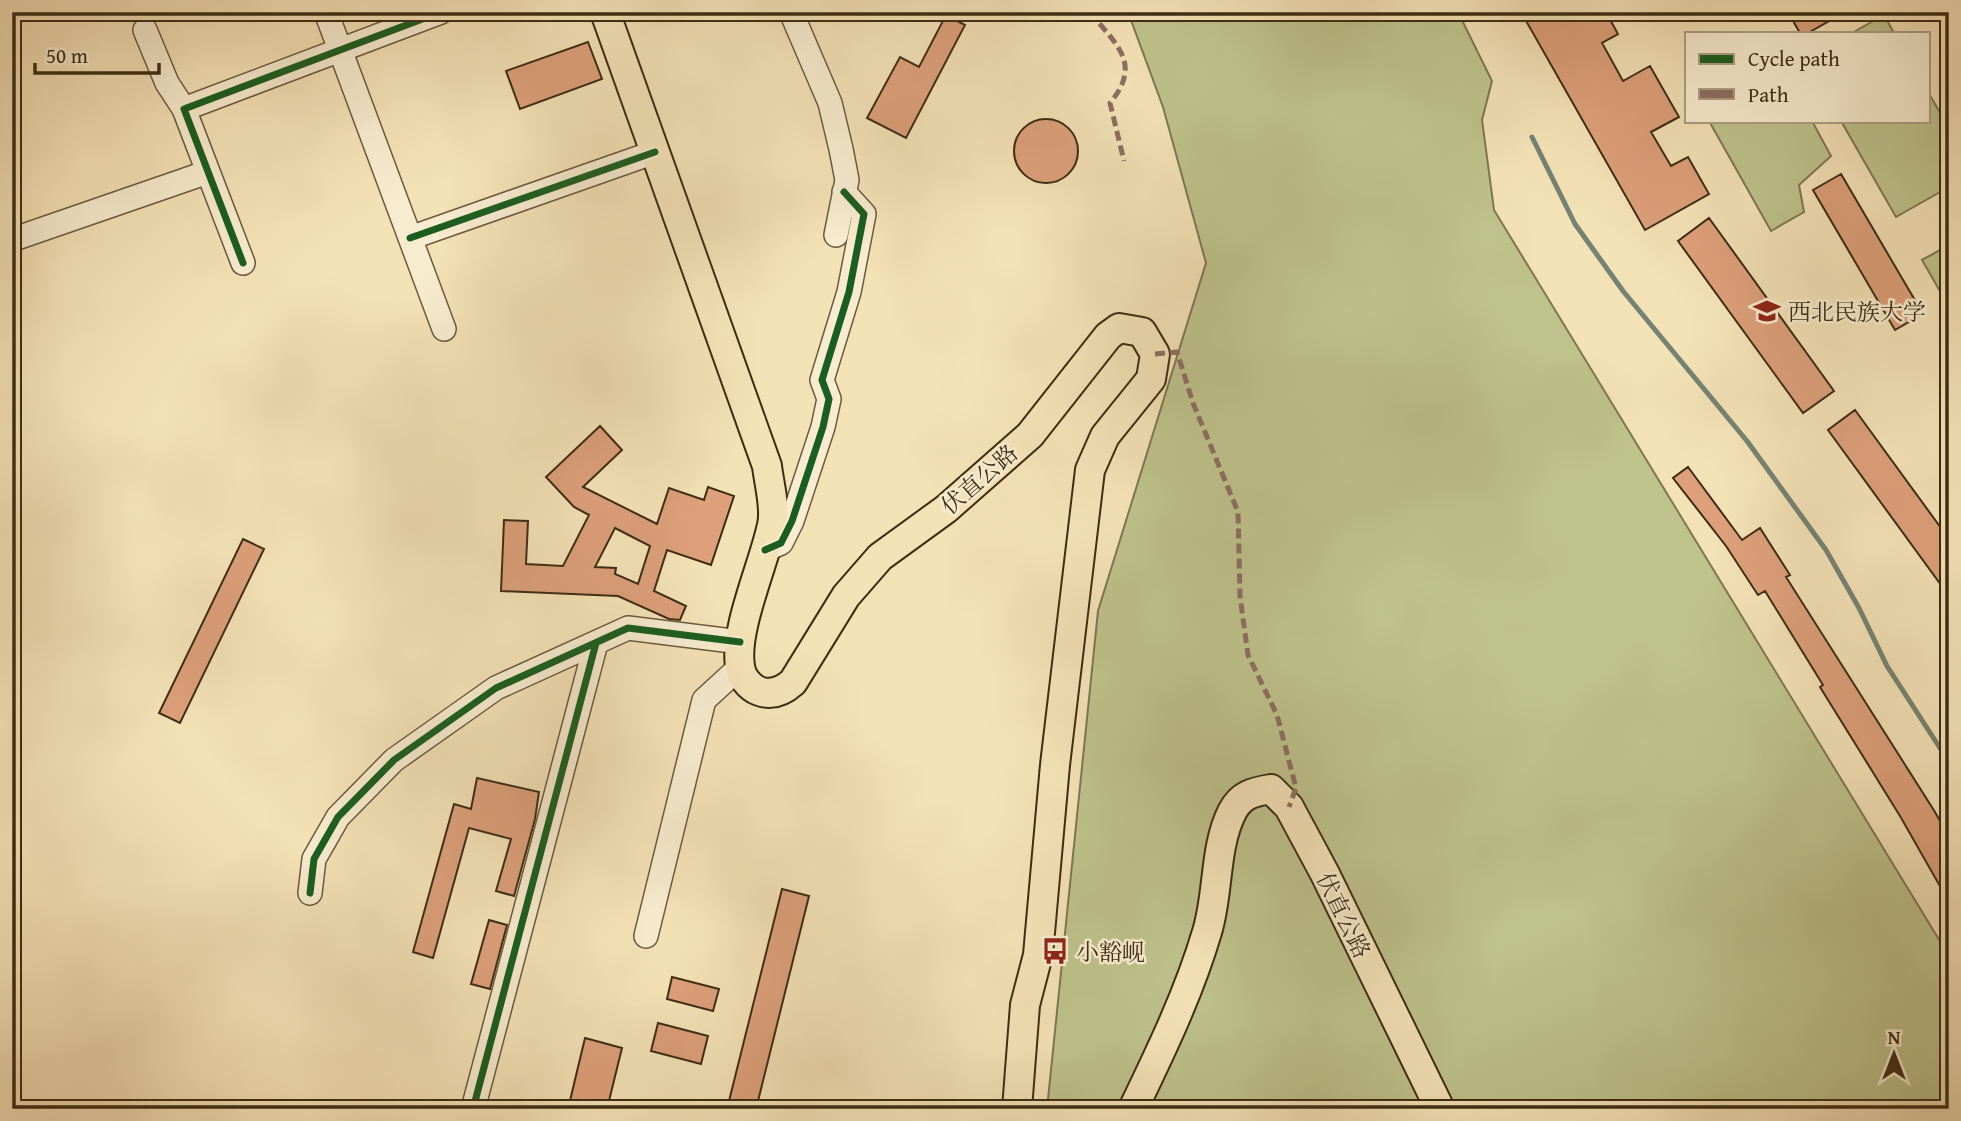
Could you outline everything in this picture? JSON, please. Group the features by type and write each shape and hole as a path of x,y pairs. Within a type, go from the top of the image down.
{"main road":[{"path":"605,12 767,466 773,522 740,654"},
{"name":"伏直公路","path":"740,654 743,676 757,690 766,693 786,689 807,661 846,596 880,557 946,509 1030,435 1108,335 1119,328 1142,332 1156,354 1152,379 1105,436 1090,470 1055,765 1038,955 1025,1005 1017,1109"},
{"name":"伏直公路","path":"1133,1109 1192,979 1208,929 1224,837 1233,810 1247,793 1271,789 1289,807 1325,874 1440,1109"}],"street":[{"path":"326,12 444,330"},
{"path":"184,109 442,12"},
{"path":"791,12 830,103 847,180 836,235"},
{"path":"145,30 167,83 184,109 243,263"},
{"path":"410,238 655,152"},
{"path":"17,238 208,172"},
{"path":"765,550 781,543 792,522 823,427 829,399 822,380 849,292 863,215 844,192"},
{"path":"310,893 314,859 338,817 394,761 496,688 628,628 740,654 704,700 646,936"},
{"path":"473,1109 596,643"}],"green space":[{"path":"1128,12 1458,12 1492,81 1482,120 1494,210 1949,956 1949,1109 1047,1109 1098,611 1206,263 1163,107"},
{"path":"1884,15 1893,32 1854,32"},
{"path":"1930,95 1949,128 1949,187 1896,217 1842,122 1930,122"},
{"path":"1710,122 1813,122 1831,156 1799,185 1804,212 1771,231"},
{"path":"1949,245 1949,298 1945,300 1922,260"}],"building":[{"path":"1521,12 1606,12 1618,34 1602,43 1623,81 1650,66 1679,117 1651,132 1671,166 1688,157 1709,194 1645,230"},
{"path":"1788,12 1845,12 1810,32 1799,32"},
{"path":"946,15 965,25 906,138 867,118 900,57 919,67"},
{"path":"588,42 602,79 520,109 506,71"},
{"path":"1046,119 1058,121 1069,128 1076,139 1076,163 1069,174 1058,181 1046,183 1034,181 1023,174 1016,163 1014,151 1016,139 1023,128 1034,121"},
{"path":"1841,174 1923,314 1895,330 1813,190"},
{"path":"1709,218 1834,391 1803,413 1678,241"},
{"path":"1855,410 1949,539 1949,596 1828,430"},
{"path":"600,426 622,450 583,487 657,524 669,488 704,500 708,487 734,496 711,565 667,550 654,591 686,606 680,620 669,619 618,596 501,591 504,520 528,521 526,564 563,566 589,515 574,507 546,477","holes":["615,528 650,546 638,584 615,574 616,568 595,567"]},
{"path":"1688,467 1742,540 1760,528 1790,575 1786,577 1935,812 1949,837 1949,902 1765,591 1758,595 1726,546 1673,478"},
{"path":"243,539 264,549 180,723 159,713"},
{"path":"477,778 539,792 535,819 514,896 496,891 511,839 469,828 433,958 413,952 454,804 471,809"},
{"path":"782,889 809,896 756,1109 727,1109"},
{"path":"489,920 507,925 490,989 471,984"},
{"path":"672,977 719,989 713,1011 667,999"},
{"path":"658,1023 708,1036 701,1064 651,1051"},
{"path":"585,1038 622,1048 607,1109 568,1109"}],"waterway":[{"path":"1532,137 1575,224 1623,291 1747,441 1826,550 1859,608 1887,666 1949,762"}],"marked path":[{"path":"1090,12 1116,45 1125,65 1120,89 1110,103 1124,161"},
{"path":"1155,354 1177,352 1193,403 1238,512 1240,596 1248,655 1277,715 1296,788 1289,807"}],"cycle path":[{"path":"243,263 184,109 441,12"},
{"path":"410,238 655,152"},
{"path":"765,550 781,543 792,521 823,427 829,399 822,380 849,292 864,214 844,192"},
{"path":"310,893 314,859 338,817 394,760 496,688 628,628 740,642"},
{"path":"473,1109 596,643"}],"place":[{"name":"西北民族大学","path":"1767,311"},
{"name":"小豁岘","path":"1055,951"}]}
